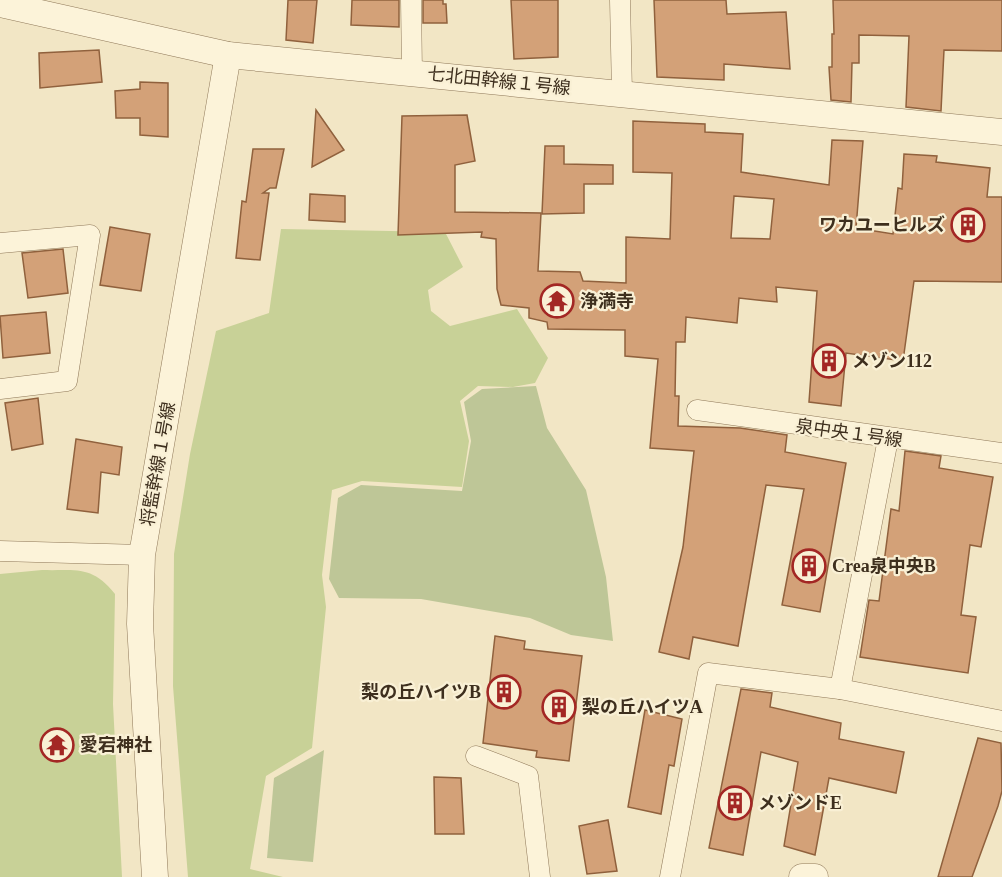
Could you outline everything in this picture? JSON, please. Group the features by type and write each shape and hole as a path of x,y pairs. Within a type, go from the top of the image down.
{"street":[{"path":"411,0 412,72"},
{"path":"620,0 622,93"},
{"name":"七北田幹線１号線","path":"0,4 228,55 1002,132"},
{"name":"将監幹線１号線","path":"155,877 140,624 142,555 228,55"},
{"path":"0,243 90,235 67,381 0,389"},
{"name":"泉中央１号線","path":"697,410 888,439 1002,453"},
{"path":"840,689 888,439"},
{"path":"0,551 142,555"},
{"path":"670,877 708,673 840,689 1002,721"},
{"path":"476,756 528,776 540,877"},
{"path":"802,877 815,877"}],"green space":[{"path":"281,229 445,232 463,267 428,290 431,311 450,326 517,309 548,358 535,383 513,387 478,386 460,401 469,441 462,487 362,481 332,490 322,575 326,607 312,748 266,776 250,869 283,877 188,877 173,686 174,554 190,454 216,331 269,313"},
{"path":"536,386 547,428 586,490 606,577 613,641 571,635 530,618 421,599 339,598 329,579 338,498 361,485 462,491 471,441 464,402 482,389"},
{"name":"愛宕神社","path":"74,570 91,574 99,578 115,594 113,704 122,877 0,877 0,574"},
{"path":"324,750 313,862 267,858 274,778"}],"building":[{"path":"288,0 317,0 313,43 286,40"},
{"path":"352,0 399,0 399,27 351,25"},
{"path":"423,0 443,0 443,4 446,4 447,23 423,23"},
{"path":"511,0 558,0 558,57 514,59"},
{"path":"654,0 726,0 727,14 786,12 790,69 724,64 724,80 657,77"},
{"path":"833,0 1002,0 1002,51 944,50 941,111 906,107 909,36 859,35 859,63 852,63 851,102 831,100 829,67 832,67 832,34 834,34"},
{"path":"99,50 102,82 40,88 39,53"},
{"path":"140,82 168,83 168,137 140,135 140,118 116,118 115,91 140,89"},
{"path":"316,110 344,150 312,167"},
{"path":"467,115 475,161 455,165 455,212 541,213 538,271 580,272 583,281 626,283 626,237 670,239 672,173 633,172 633,121 705,124 705,132 743,134 741,172 829,185 832,140 863,141 856,228 893,234 898,188 902,189 904,154 937,156 936,162 990,168 987,197 1002,197 1002,282 914,281 903,361 846,353 841,406 809,402 817,291 776,287 777,302 739,298 737,323 686,317 685,342 676,342 675,396 679,396 678,426 740,428 787,435 785,452 846,463 820,612 782,605 804,489 766,485 738,646 693,637 689,659 659,652 683,547 694,451 650,448 658,359 625,356 625,330 548,329 547,322 529,318 529,308 501,305 497,289 496,239 481,237 482,232 398,235 402,116","holes":["734,196 774,199 770,239 731,238"]},
{"path":"545,146 564,146 564,164 613,165 613,184 584,184 584,213 542,214"},
{"path":"253,149 284,149 276,188 270,188 263,193 269,193 260,260 236,258 242,201 246,202"},
{"path":"310,194 345,196 345,222 309,220"},
{"path":"110,227 150,234 141,291 100,285"},
{"path":"63,249 68,293 28,298 22,253"},
{"path":"46,312 50,353 3,358 0,316"},
{"path":"38,398 43,444 12,450 5,403"},
{"path":"76,439 122,447 119,475 101,472 98,513 67,509"},
{"path":"905,451 941,456 939,468 993,477 981,547 970,545 961,615 976,617 968,673 860,657 869,600 879,601 891,509 899,511"},
{"path":"495,636 525,641 524,649 582,656 569,761 536,757 537,751 483,743"},
{"path":"741,689 772,693 770,707 841,723 839,739 904,752 896,793 829,778 815,855 784,846 798,762 761,752 743,855 709,848"},
{"path":"645,710 682,719 674,766 669,765 661,814 628,807"},
{"path":"978,738 1001,743 1002,791 998,806 972,877 938,877"},
{"path":"434,777 461,778 464,834 435,834"},
{"path":"608,820 617,871 587,874 579,826"}],"place":[{"name":"ワカユーヒルズ","path":"968,225"},
{"name":"浄満寺","path":"557,301"},
{"name":"メゾン112","path":"829,361"},
{"name":"Crea泉中央B","path":"809,566"},
{"name":"梨の丘ハイツB","path":"504,692"},
{"name":"梨の丘ハイツA","path":"559,707"},
{"name":"愛宕神社","path":"57,745"},
{"name":"メゾンドE","path":"735,803"}]}
